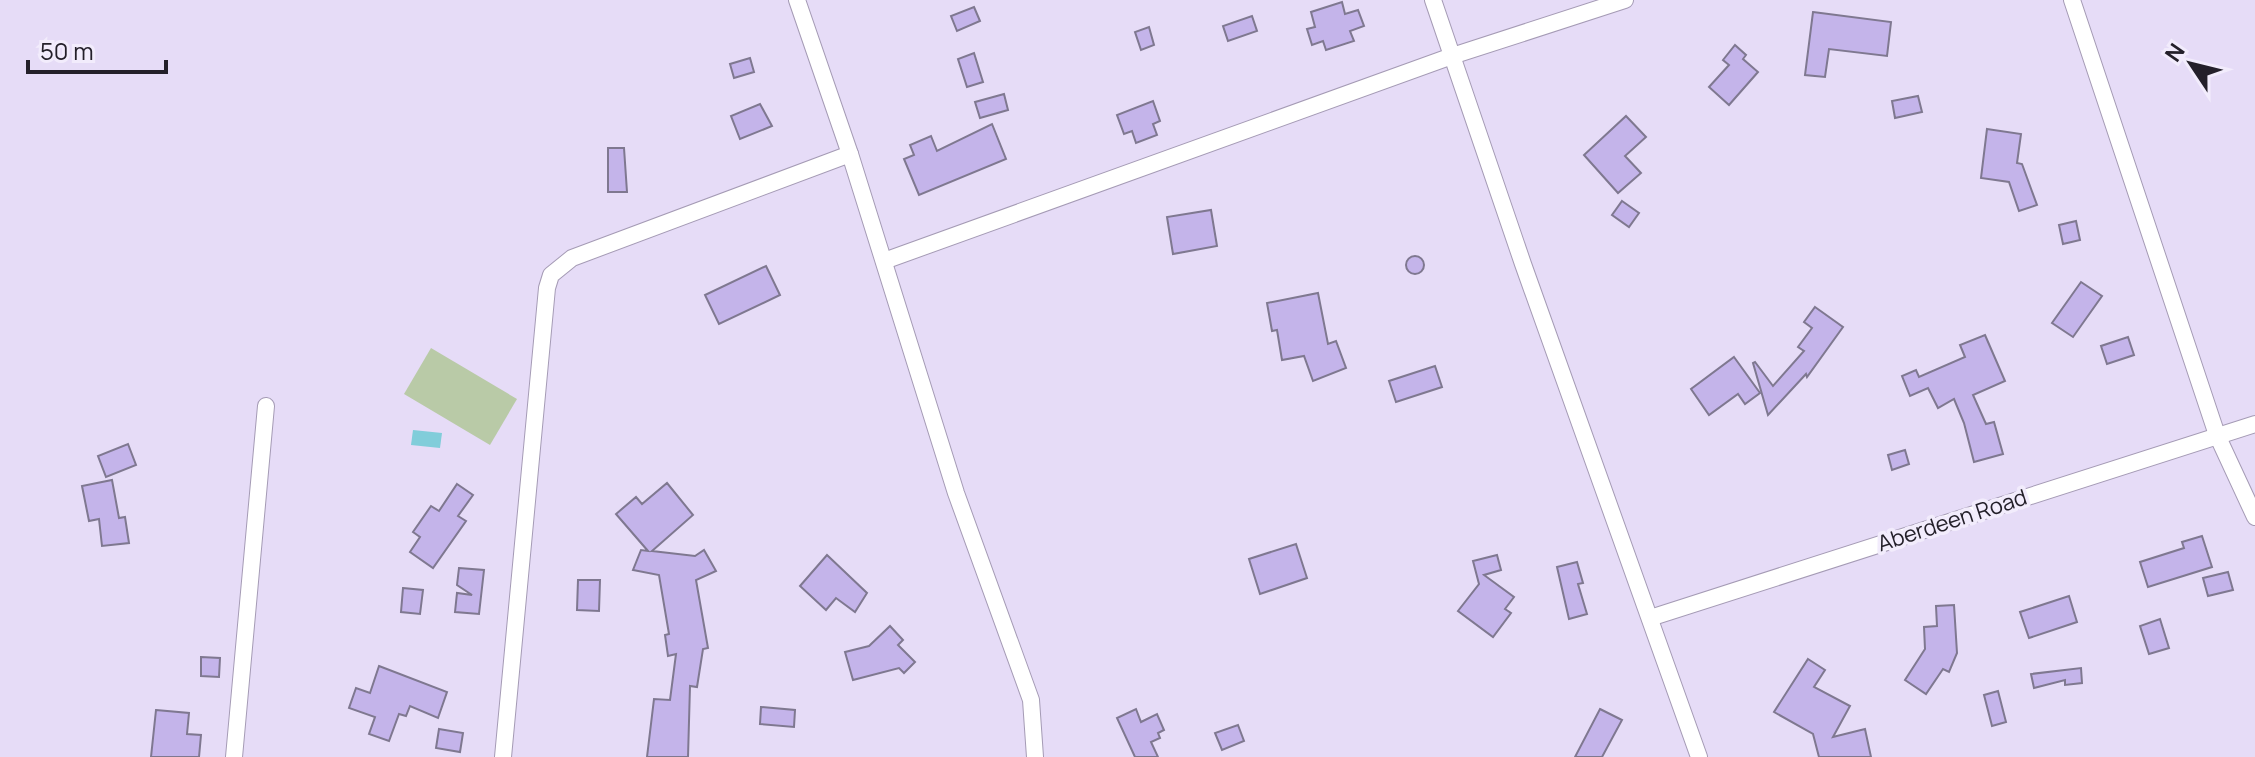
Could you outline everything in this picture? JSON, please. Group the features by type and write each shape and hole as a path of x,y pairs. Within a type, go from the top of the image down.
{"street":[{"path":"797,0 850,154 956,493 1031,700 1035,757"},
{"path":"1433,0 1699,757"},
{"path":"884,261 1452,56 1625,0"},
{"path":"2072,0 2217,435 2255,517"},
{"path":"503,757 545,303 551,275 572,258 850,154"},
{"path":"234,757 266,406"},
{"name":"Aberdeen Road","path":"1650,618 2255,424"}],"shaded area":[{"path":"431,348 517,399 490,445 404,394"},
{"path":"413,430 442,433 440,448 411,445"}],"building":[{"path":"1342,2 1345,14 1358,10 1364,26 1350,31 1354,41 1326,50 1323,41 1312,45 1307,29 1315,27 1311,12"},
{"path":"974,7 980,21 957,31 951,16"},
{"path":"1813,12 1891,22 1887,56 1829,49 1825,77 1805,75"},
{"path":"1252,16 1257,31 1228,41 1223,26"},
{"path":"1149,27 1154,45 1141,50 1135,32"},
{"path":"1735,45 1746,55 1743,59 1758,72 1729,105 1709,87 1729,65 1723,60"},
{"path":"974,53 983,82 967,87 958,59"},
{"path":"750,58 754,72 734,78 730,64"},
{"path":"1004,94 1008,110 980,118 975,102"},
{"path":"1918,96 1922,112 1895,118 1892,101"},
{"path":"1153,101 1160,121 1153,124 1157,135 1136,143 1132,131 1124,134 1117,115"},
{"path":"760,104 772,126 740,139 731,116"},
{"path":"1626,116 1646,137 1625,156 1641,173 1618,193 1584,155"},
{"path":"992,124 1006,159 919,195 904,159 914,155 910,145 931,136 937,151"},
{"path":"1987,129 2021,134 2017,163 2022,164 2037,205 2019,211 2009,182 1981,178"},
{"path":"608,148 624,148 627,192 608,192"},
{"path":"1622,201 1639,213 1629,227 1612,215"},
{"path":"1211,210 1217,246 1173,254 1167,217"},
{"path":"2076,221 2080,240 2063,244 2059,225"},
{"path":"1411,256 1419,256 1424,265 1422,272 1411,274 1406,269 1406,261"},
{"path":"766,266 780,295 719,324 705,295"},
{"path":"2081,282 2102,296 2073,337 2052,323"},
{"path":"1318,293 1328,344 1336,341 1346,368 1313,381 1304,356 1282,360 1277,330 1272,331 1267,303"},
{"path":"1815,307 1843,327 1807,377 1806,374 1768,415 1753,363 1773,386 1804,351 1798,347 1812,328 1804,322"},
{"path":"1985,335 2005,381 1973,395 1986,424 1994,422 2003,454 1974,462 1954,399 1938,408 1928,388 1910,396 1902,376 1916,370 1919,377 1965,357 1960,345"},
{"path":"2128,337 2134,355 2107,364 2101,346"},
{"path":"1734,357 1760,393 1745,404 1738,394 1709,415 1691,389"},
{"path":"1435,366 1442,387 1396,402 1389,381"},
{"path":"128,444 136,465 106,477 98,456"},
{"path":"1905,450 1909,464 1892,470 1888,455"},
{"path":"112,480 119,518 125,517 129,543 102,546 99,519 89,521 82,486"},
{"path":"667,483 693,515 652,551 695,556 704,550 716,571 696,580 708,648 703,649 697,687 690,686 688,757 647,757 654,699 670,700 676,654 668,656 665,635 669,634 659,575 633,570 641,550 648,551 616,514 636,497 642,504"},
{"path":"457,484 473,495 458,516 466,521 433,568 410,552 420,537 413,532 431,506 439,511"},
{"path":"2202,536 2212,567 2148,587 2140,562 2184,548 2182,542"},
{"path":"1296,544 1307,578 1260,594 1249,559"},
{"path":"827,555 867,593 855,612 836,598 826,610 800,586"},
{"path":"1497,555 1501,570 1484,575 1514,597 1505,609 1511,613 1493,637 1458,611 1479,584 1473,561"},
{"path":"1577,562 1583,583 1578,584 1587,614 1569,619 1557,567"},
{"path":"459,568 484,570 479,614 455,612 457,593 472,595 457,585"},
{"path":"2228,572 2233,590 2208,596 2203,578"},
{"path":"578,580 600,580 599,611 577,610"},
{"path":"403,588 423,590 420,614 401,612"},
{"path":"2069,596 2077,622 2029,638 2020,612"},
{"path":"1954,605 1957,653 1949,672 1943,669 1926,694 1905,680 1925,649 1924,627 1937,626 1936,606"},
{"path":"2160,619 2169,648 2149,654 2140,626"},
{"path":"890,626 903,640 898,645 915,662 904,673 899,668 853,680 845,652 869,646"},
{"path":"201,657 220,658 219,677 201,676"},
{"path":"1808,659 1825,670 1814,687 1850,706 1833,737 1865,729 1871,757 1819,757 1813,734 1774,712"},
{"path":"379,666 447,692 438,718 410,706 406,716 399,714 389,741 369,734 375,717 349,708 356,688 370,693"},
{"path":"2081,668 2082,683 2065,685 2065,680 2034,688 2031,674"},
{"path":"1998,691 2006,722 1992,726 1984,695"},
{"path":"761,707 795,710 794,727 760,724"},
{"path":"1136,709 1141,722 1157,714 1164,730 1158,733 1160,738 1151,742 1158,757 1135,757 1117,718"},
{"path":"1600,709 1622,720 1602,757 1575,757"},
{"path":"156,710 189,713 187,734 201,735 199,757 151,757"},
{"path":"1238,725 1244,741 1222,750 1215,733"},
{"path":"439,729 463,733 460,752 436,748"}]}
